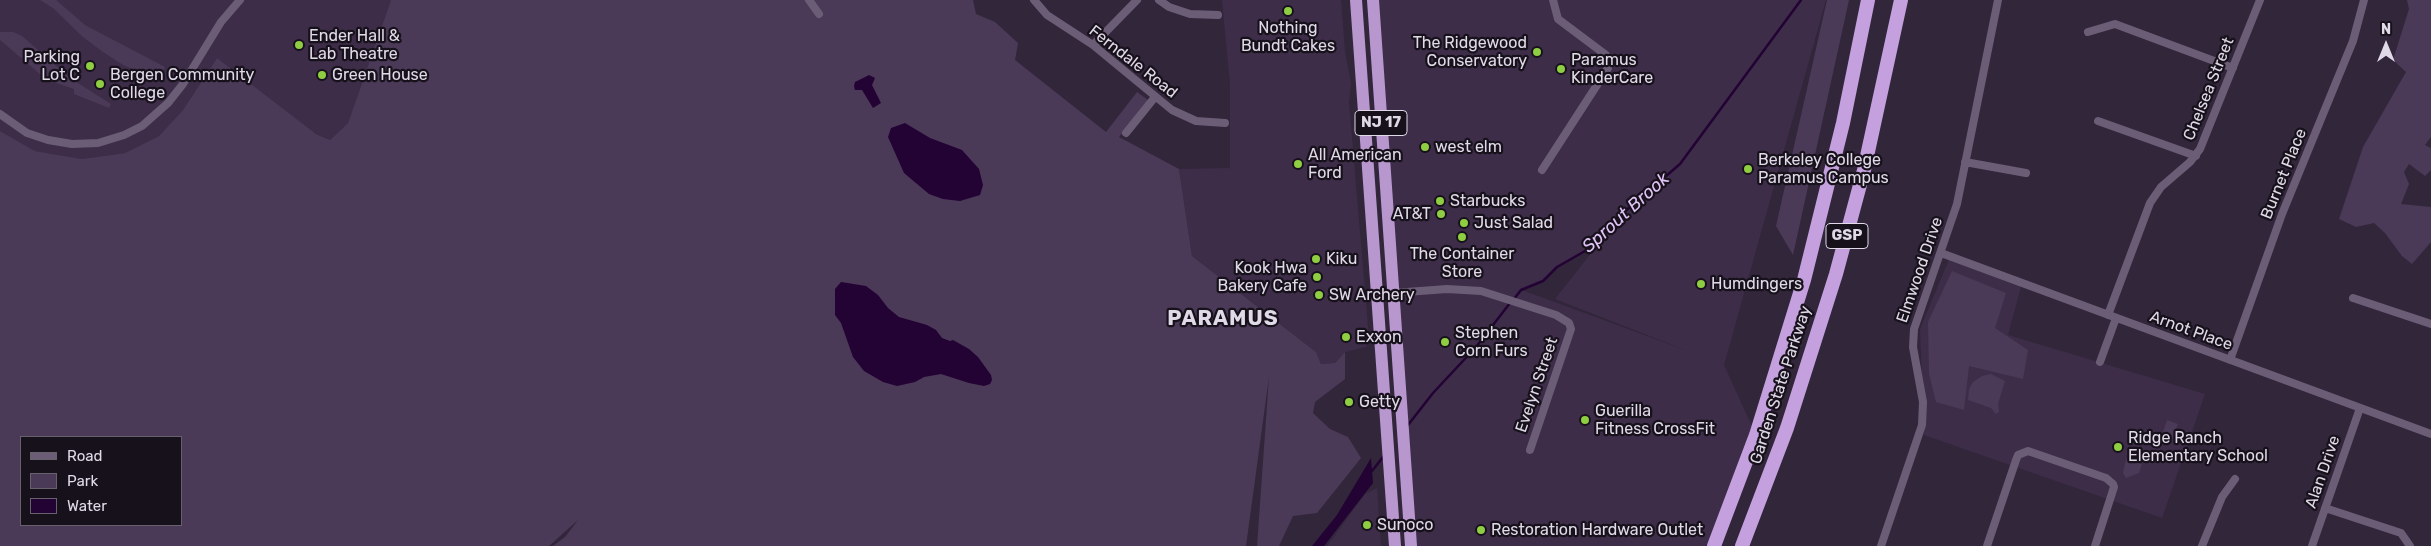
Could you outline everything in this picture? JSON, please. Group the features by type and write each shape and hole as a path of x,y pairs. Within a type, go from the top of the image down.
{"highway":[{"name":"NJ 17","path":"1356,0 1395,546"},
{"name":"NJ 17","path":"1373,0 1411,546"},
{"name":"Garden State Parkway","path":"1713,546 1723,524 1768,398 1804,280 1844,123 1868,0"},
{"name":"Garden State Parkway","path":"1742,546 1787,428 1836,274 1864,170 1901,0"}],"street":[{"path":"0,114 27,133 48,140 72,144 98,143 124,135 142,126 168,103 221,22 240,0"},
{"path":"809,0 819,14"},
{"name":"Ferndale Road","path":"1034,0 1047,15 1093,45 1155,97 1183,116 1214,124 1225,123"},
{"path":"1093,45 1137,0"},
{"path":"1159,0 1169,7 1190,14 1218,15"},
{"path":"1542,170 1608,68 1606,55 1558,19 1553,0"},
{"name":"Elmwood Drive","path":"1881,546 1922,425 1923,402 1912,338 1957,204 1998,0"},
{"name":"Chelsea Street","path":"2100,362 2112,316 2150,203 2161,187 2196,156 2260,0"},
{"name":"Burnet Place","path":"2230,360 2282,214 2353,41 2364,0"},
{"path":"2088,32 2115,24 2232,68"},
{"path":"1126,133 1155,97"},
{"path":"2098,120 2196,156"},
{"path":"1965,162 2026,173"},
{"name":"Arnot Place","path":"1941,253 2431,434"},
{"name":"Evelyn Street","path":"1393,293 1470,289 1565,318 1571,329 1530,450"},
{"path":"2353,298 2431,324"},
{"name":"Alan Drive","path":"2312,546 2360,408"},
{"path":"1987,546 2016,460 2023,452 2033,452 2106,478 2113,484 2095,546"},
{"path":"2202,546 2222,497 2235,479"},
{"path":"2326,508 2401,533 2410,546"}],"shaded area":[{"name":"Bergen Community College","path":"0,0 391,0 348,123 330,140 312,132 217,58 183,110 159,136 125,153 82,159 35,151 0,131"},
{"path":"1222,0 1341,0 1345,52 1351,83 1349,102 1369,338 1366,347 1345,352 1335,363 1321,364 1316,352 1192,256 1179,169 1230,168 1230,85"},
{"path":"1373,0 1826,0 1724,365 1756,435 1711,546 1411,546","holes":["1621,215 1555,299 1688,351 1522,290 1543,281 1557,267 1592,247 1608,226"]},
{"path":"1950,257 2022,283 2008,335 2205,394 2162,518 1924,435 1920,329"},
{"path":"1377,488 1381,546 1327,546 1365,494"}],"green space":[{"path":"40,0 56,0 85,25 165,67 158,80 123,65 103,52 83,37 53,8"},
{"path":"391,0 973,0 976,14 995,22 1018,43 1015,60 1106,132 1137,92 1148,100 1119,137 1179,169 1192,256 1316,352 1321,364 1335,363 1345,352 1345,379 1315,402 1313,413 1330,429 1348,437 1361,458 1317,513 1293,516 1279,546 1257,546 1269,377 1246,546 553,546 565,537 578,520 549,546 0,546 0,131 35,151 82,159 125,153 159,136 183,110 217,58 316,134 330,140 348,123"},
{"path":"1827,0 1849,0 1793,255 1776,226"},
{"path":"2407,0 2431,0 2431,137 2425,145 2431,148 2431,170 2425,176 2409,164 2404,172 2409,184 2401,204 2431,207 2431,242 2412,264 2402,256 2385,233 2374,223 2356,227 2339,219 2363,147 2406,72 2393,60 2409,9"},
{"path":"0,32 13,32 22,36 70,78 111,104 109,108 74,94 74,89 47,80 0,40"},
{"path":"1952,271 2006,293 1995,328 2028,350 2023,379 1969,366 1964,410 1936,402 1929,374 1928,322"},
{"path":"1991,374 2005,381 1998,404 1999,412 1996,414 1991,408 1968,400 1969,389 1973,382 1982,376"},
{"path":"2167,420 2178,424 2170,444 2160,441"},
{"path":"2126,459 2142,464 2139,473 2126,478 2123,473"}],"water":[{"path":"869,75 875,78 872,85 881,103 873,108 862,90 855,90 854,86 855,82"},
{"path":"905,123 930,138 962,150 979,169 983,185 980,195 960,201 943,199 929,194 904,173 888,137 891,128"},
{"path":"841,282 866,286 878,295 888,308 899,317 927,325 936,330 942,338 950,341 953,340 969,349 978,357 991,375 992,380 990,384 984,386 969,383 941,374 924,377 915,382 897,386 883,382 864,371 853,357 841,323 835,315 835,289"},
{"path":"1371,458 1373,483 1324,546 1312,546 1337,515"}],"waterway":[{"name":"Sprout Brook","path":"1514,299 1521,290 1543,281 1557,267 1592,247 1608,226 1680,164 1801,0"},
{"name":"Sprout Brook","path":"1408,425 1433,393 1476,347 1510,303"},
{"name":"Sprout Brook","path":"1372,471 1383,457"}],"place":[{"name":"Nothing Bundt Cakes","path":"1288,11"},
{"name":"Ender Hall & Lab Theatre","path":"299,45"},
{"name":"The Ridgewood Conservatory","path":"1537,52"},
{"name":"Parking Lot C","path":"90,66"},
{"name":"Paramus KinderCare","path":"1561,69"},
{"name":"Green House","path":"322,75"},
{"name":"Bergen Community College","path":"100,84"},
{"name":"west elm","path":"1425,147"},
{"name":"All American Ford","path":"1298,164"},
{"name":"Berkeley College Paramus Campus","path":"1748,169"},
{"name":"Starbucks","path":"1440,201"},
{"name":"AT&T","path":"1441,214"},
{"name":"Just Salad","path":"1464,223"},
{"name":"The Container Store","path":"1462,237"},
{"name":"Kiku","path":"1316,259"},
{"name":"Kook Hwa Bakery Cafe","path":"1317,277"},
{"name":"Humdingers","path":"1701,284"},
{"name":"SW Archery","path":"1319,295"},
{"name":"Exxon","path":"1346,337"},
{"name":"Stephen Corn Furs","path":"1445,342"},
{"name":"Getty","path":"1349,402"},
{"name":"Guerilla Fitness CrossFit","path":"1585,420"},
{"name":"Ridge Ranch Elementary School","path":"2118,447"},
{"name":"Sunoco","path":"1367,525"},
{"name":"Restoration Hardware Outlet","path":"1481,530"}],"district":[{"name":"PARAMUS","path":"1223,319"}]}
